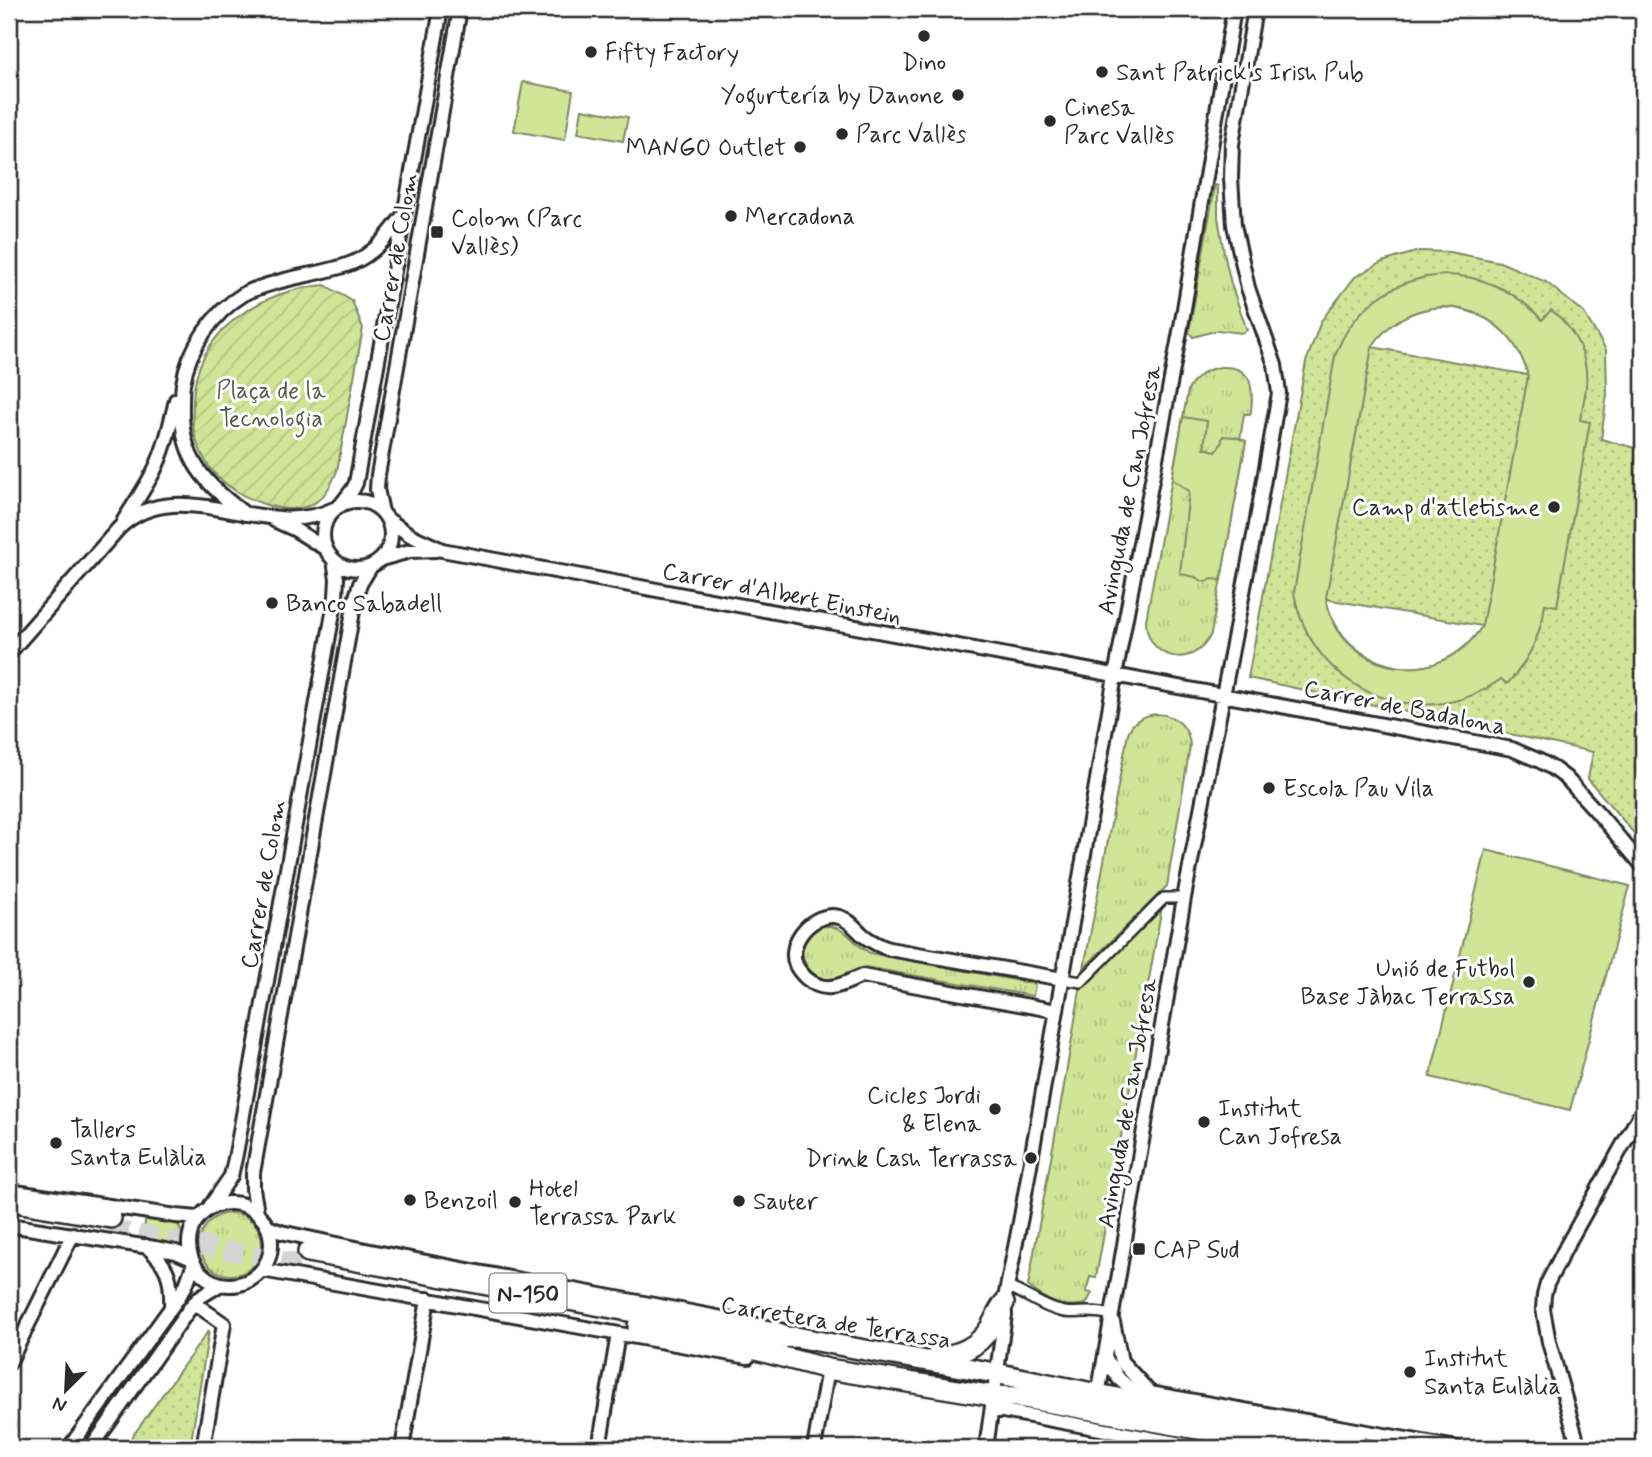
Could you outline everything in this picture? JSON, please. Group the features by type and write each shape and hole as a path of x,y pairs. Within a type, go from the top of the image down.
{"main road":[{"path":"9,1201 111,1224 9,1213"},
{"name":"Carretera de Terrassa","path":"1303,1448 993,1403 828,1369 745,1347 307,1259 775,1338 796,1337 1355,1442"},
{"path":"914,1359 957,1355 975,1345 989,1329 1006,1295"}],"street":[{"name":"Carrer de Colom","path":"337,508 356,483 441,9"},
{"name":"Carrer de Colom","path":"384,516 377,489 378,475 460,9"},
{"name":"Avinguda de Can Jofresa","path":"986,1448 1006,1295 1115,676 1182,321 1234,9"},
{"name":"Avinguda de Can Jofresa","path":"1095,1394 1100,1384 1184,898 1279,393 1276,365 1248,288 1232,207 1232,144 1255,9"},
{"path":"9,653 119,528 159,459 177,396 198,341 225,308 244,294 272,283 352,263 384,242 404,214"},
{"path":"183,383 181,414 192,460 210,486 245,514"},
{"path":"119,528 138,513 153,508 169,504 189,505 270,519 294,529 326,549 334,560 348,568 356,569 376,562 390,544 391,536 384,516 371,504 359,501 352,501 307,518 270,519"},
{"path":"326,549 324,525 337,508"},
{"name":"Carrer d'Albert Einstein","path":"384,516 410,536 442,550"},
{"name":"Carrer d'Albert Einstein","path":"376,562 410,551 442,550 1115,676"},
{"name":"Carrer de Colom","path":"209,1208 232,1176 336,596 334,560"},
{"name":"Carrer de Colom","path":"257,1212 252,1182 355,600 360,584 376,562"},
{"name":"Carrer de Badalona","path":"1115,676 1496,745 1525,754 1566,778 1643,866"},
{"name":"Avinguda de Can Jofresa","path":"1063,979 1080,982 1164,898 1184,898"},
{"path":"1057,1011 862,976 839,985 816,985 796,966 794,956 798,939 807,926 819,918 835,916 843,918 871,940 889,949 1063,979"},
{"path":"1579,1448 1549,1342 1543,1309 1544,1295 1566,1247 1643,1109"},
{"path":"9,1191 198,1218"},
{"path":"9,1224 176,1252 193,1261 207,1278 221,1284 244,1283 257,1276 271,1254 271,1236 257,1212 239,1203 219,1204 209,1208 198,1218 190,1233 193,1261 186,1285 69,1448"},
{"path":"268,1227 405,1258 777,1329 796,1337"},
{"path":"9,1363 73,1234"},
{"path":"146,1246 163,1263 169,1274 171,1307"},
{"path":"262,1270 618,1335 828,1369 814,1448"},
{"path":"91,1448 194,1303 221,1284"},
{"path":"1006,1295 1019,1291 1058,1311 1111,1315 1121,1361 1150,1393 1388,1442 1457,1448"},
{"path":"402,1448 428,1299"},
{"path":"194,1303 224,1324 203,1448"},
{"path":"599,1448 618,1335"},
{"path":"1104,1358 1119,1379 1150,1405"},
{"path":"1017,1405 1035,1393 1082,1399 1095,1394"},
{"path":"1017,1405 1185,1447 1203,1448"}],"green space":[{"path":"523,82 573,91 565,140 514,131"},
{"path":"582,109 628,117 623,141 578,133"},
{"path":"1215,185 1218,186 1218,217 1224,253 1231,284 1247,330 1242,333 1218,330 1193,337 1189,332"},
{"path":"1419,251 1450,252 1500,262 1546,282 1584,313 1606,350 1607,394 1601,439 1643,450 1643,844 1588,779 1593,752 1248,678 1306,362 1321,321 1355,277 1382,262","holes":["1425,309 1462,309 1499,327 1517,348 1528,375 1372,347 1394,322","1326,599 1482,626 1482,627 1460,651 1441,662 1420,667 1399,667 1361,652 1345,638 1333,620"]},
{"path":"1446,275 1474,278 1510,293 1542,320 1551,310 1560,317 1583,354 1586,387 1580,420 1590,422 1557,606 1545,604 1533,647 1507,684 1501,679 1470,696 1437,704 1404,703 1373,694 1345,678 1322,655 1304,626 1294,592 1335,356 1352,323 1364,310 1393,289 1427,277","holes":["1431,308 1457,308 1472,312 1497,326 1516,348 1528,376 1482,626 1464,647 1442,661 1418,667 1394,666 1371,659 1351,645 1335,625 1326,598 1372,347 1386,330 1402,318"]},
{"name":"Plaça de la Tecnologia","path":"325,285 352,301 363,328 337,471 324,495 309,505 296,509 266,505 237,492 212,471 204,459 193,427 197,375 206,353 219,334 236,318 277,296"},
{"path":"1221,367 1239,370 1251,385 1251,411 1250,414 1244,414 1240,440 1246,441 1211,634 1194,653 1172,656 1162,652 1154,644 1148,634 1146,620 1188,390 1202,374"},
{"path":"1183,417 1207,421 1204,448 1216,451 1223,436 1246,441 1221,580 1212,579 1205,582 1180,574 1189,491 1172,479"},
{"path":"1157,714 1180,723 1187,733 1190,746 1167,886 1084,968 1128,733 1140,719"},
{"name":"Unió de Futbol Base Jàbac Terrassa","path":"1486,850 1630,886 1570,1110 1430,1077"},
{"path":"1162,906 1096,1278 1090,1277 1086,1292 1092,1293 1086,1304 1061,1305 1048,1300 1028,1286 1080,990"},
{"path":"831,926 844,931 870,953 1035,984 1033,996 865,967 838,978 823,979 808,967 803,949 811,932 820,927"},
{"path":"231,1213 253,1222 262,1244 253,1266 231,1275 209,1266 200,1244 209,1222"},
{"path":"146,1216 172,1221 180,1227 179,1240 171,1245 142,1241"},
{"path":"209,1330 190,1448 124,1448"}],"tunnel":[{"path":"110,1229 307,1265"},
{"path":"1355,1442 1391,1448"}],"place":[{"name":"Dino","path":"924,36"},
{"name":"Fifty Factory","path":"591,52"},
{"name":"Sant Patrick's Irish Pub","path":"1102,72"},
{"name":"Yogurtería by Danone","path":"958,95"},
{"name":"Cinesa Parc Vallès","path":"1050,121"},
{"name":"Parc Vallès","path":"842,134"},
{"name":"MANGO Outlet","path":"800,147"},
{"name":"Mercadona","path":"731,216"},
{"name":"Colom (Parc Vallès)","path":"437,232"},
{"name":"Camp d'atletisme","path":"1554,507"},
{"name":"Banco Sabadell","path":"272,603"},
{"name":"Escola Pau Vila","path":"1269,788"},
{"name":"Unió de Futbol Base Jàbac Terrassa","path":"1529,982"},
{"name":"Cicles Jordi & Elena","path":"995,1109"},
{"name":"Institut Can Jofresa","path":"1204,1122"},
{"name":"Tallers Santa Eulàlia","path":"56,1143"},
{"name":"Drink Cash Terrassa","path":"1031,1158"},
{"name":"Benzoil","path":"410,1200"},
{"name":"Sauter","path":"739,1201"},
{"name":"Hotel Terrassa Park","path":"515,1202"},
{"name":"CAP Sud","path":"1139,1249"},
{"name":"Institut Santa Eulàlia","path":"1410,1372"}]}
